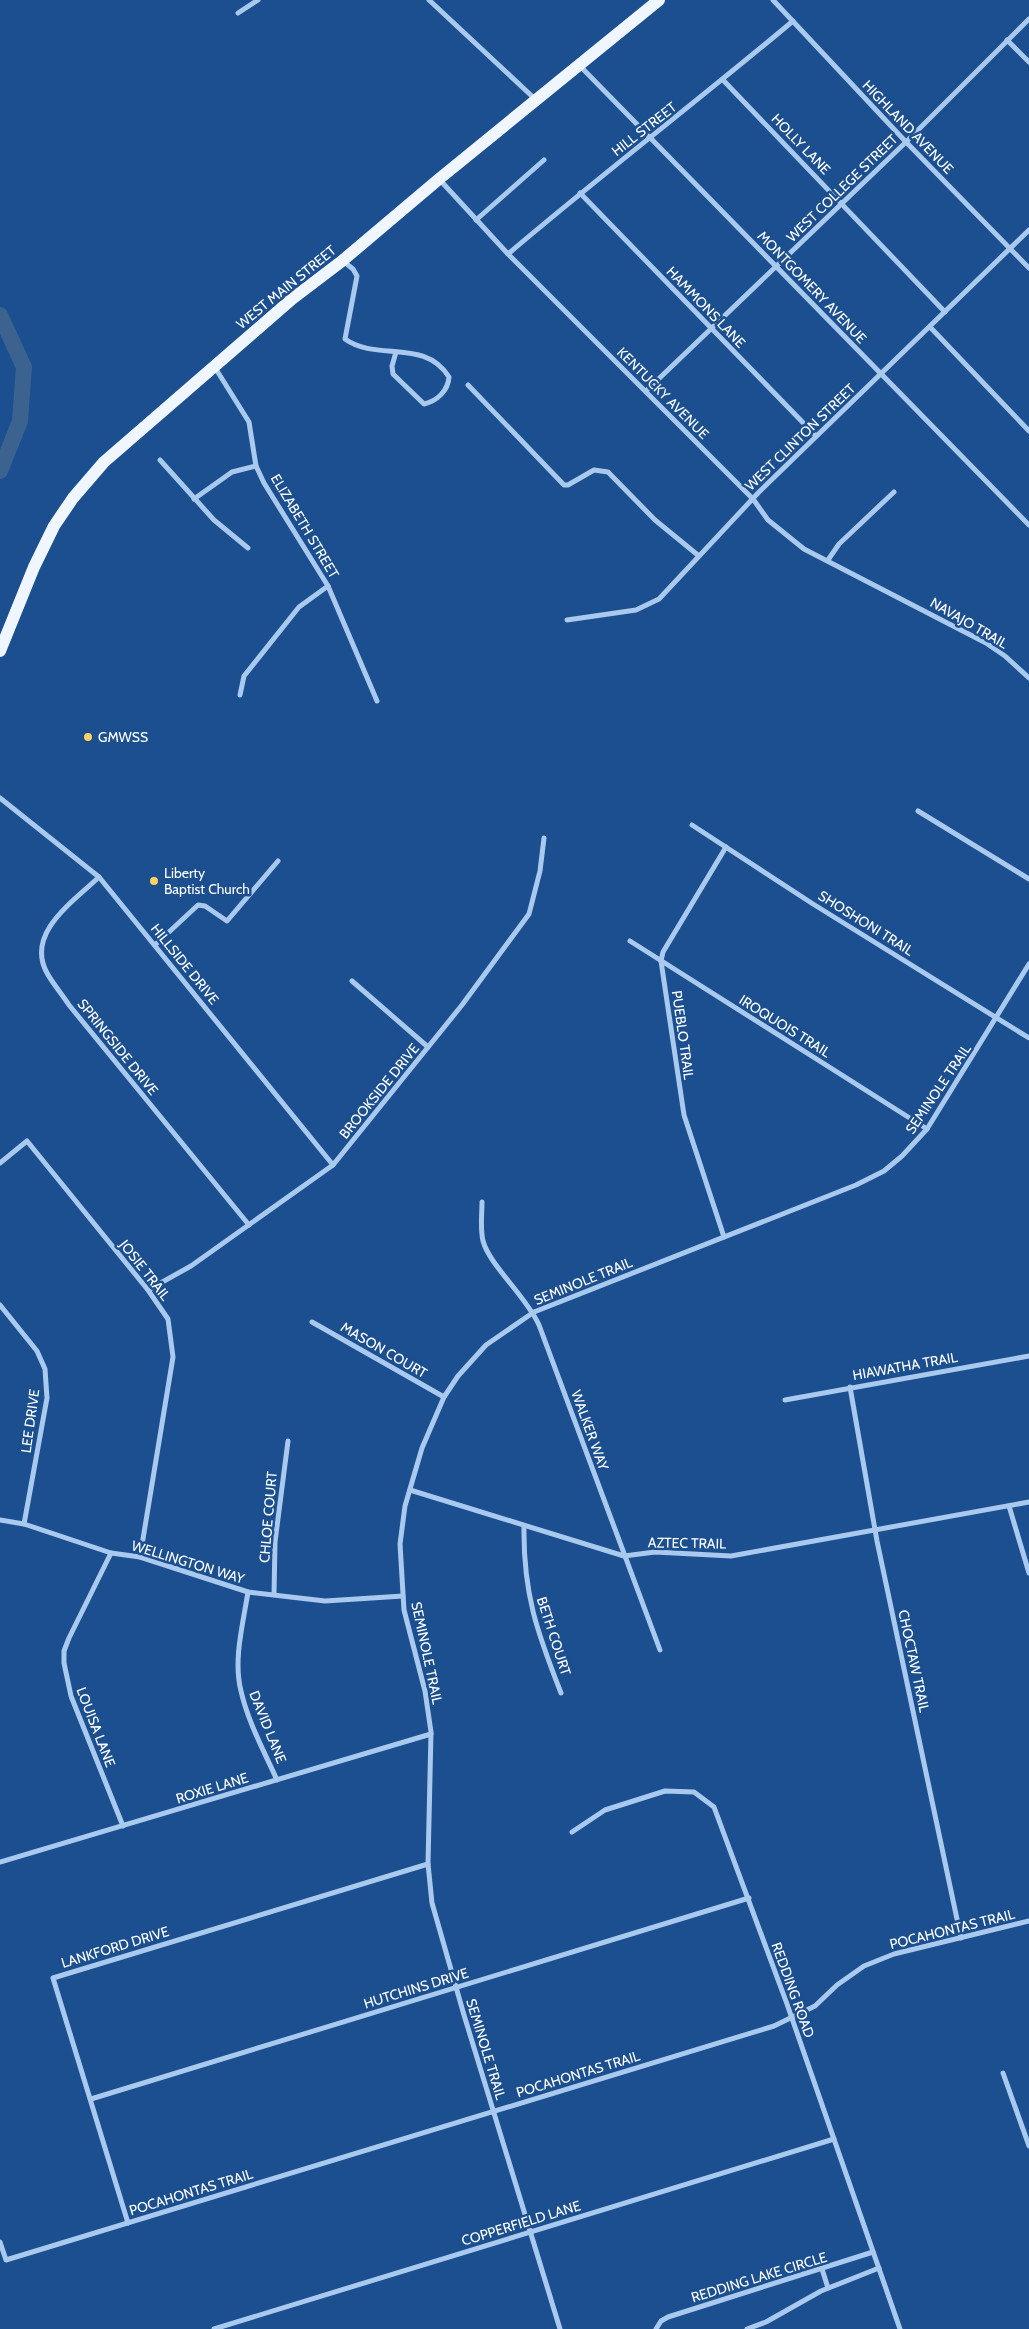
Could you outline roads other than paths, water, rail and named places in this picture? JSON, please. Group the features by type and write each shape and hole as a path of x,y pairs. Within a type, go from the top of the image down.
{"main road":[{"name":"WEST MAIN STREET","path":"0,652 46,542 73,498 104,462 292,299 342,261 536,99 659,0"}],"street":[{"path":"238,14 258,0"},
{"path":"429,0 536,99"},
{"name":"HIGHLAND AVENUE","path":"773,0 906,142 1029,268"},
{"name":"WEST COLLEGE STREET","path":"646,391 906,142 1029,19"},
{"name":"HILL STREET","path":"508,254 580,193 723,80 793,21"},
{"path":"1007,40 1029,62"},
{"name":"MONTGOMERY AVENUE","path":"579,65 1029,525"},
{"name":"HOLLY LANE","path":"723,80 945,312"},
{"path":"476,220 544,160"},
{"name":"KENTUCKY AVENUE","path":"439,179 508,254 753,499 768,520 804,549 892,593"},
{"name":"HAMMONS LANE","path":"580,193 816,436"},
{"name":"WEST CLINTON STREET","path":"567,620 636,610 650,605 659,599 753,499 816,436 1029,230"},
{"path":"342,261 353,269 357,276 345,339 354,346 396,352 423,356 435,361 444,368 449,377 448,386 434,402 424,404 393,374 392,366 396,352"},
{"path":"930,327 1029,431"},
{"name":"ELIZABETH STREET","path":"214,366 249,422 256,466 270,495 328,586 377,701"},
{"path":"468,385 564,484 568,485 594,470 608,472 655,520 699,556"},
{"path":"160,460 214,520 248,548"},
{"path":"194,499 232,472 256,466"},
{"path":"828,560 839,544 894,492"},
{"path":"240,696 244,676 299,607 328,586"},
{"name":"NAVAJO TRAIL","path":"892,593 986,643 1005,656 1029,678"},
{"name":"HILLSIDE DRIVE","path":"0,798 99,877 333,1165"},
{"path":"918,812 1029,879"},
{"name":"SHOSHONI TRAIL","path":"692,825 813,904 1029,1038"},
{"name":"BROOKSIDE DRIVE","path":"148,1290 191,1266 333,1165 428,1047 529,914 540,871 544,838"},
{"path":"661,961 663,952 726,847"},
{"path":"155,946 198,905 206,906 227,921 278,861"},
{"name":"SPRINGSIDE DRIVE","path":"99,877 53,922 44,936 41,950 46,972 69,1005 249,1225"},
{"name":"IROQUOIS TRAIL","path":"630,941 927,1129"},
{"name":"PUEBLO TRAIL","path":"661,961 684,1115 724,1237"},
{"name":"SEMINOLE TRAIL","path":"560,2329 493,2112 432,1903 428,1864 431,1734 425,1691 404,1610 400,1544 405,1506 422,1448 444,1397 458,1376 486,1344 534,1312 856,1185 884,1171 902,1156 927,1129 1029,964"},
{"path":"352,981 428,1047"},
{"name":"JOSIE TRAIL","path":"0,1163 27,1141 148,1290 168,1319 173,1357 140,1557"},
{"name":"WALKER WAY","path":"482,1202 481,1227 487,1249 534,1312 660,1650"},
{"name":"LEE DRIVE","path":"0,1305 36,1351 46,1376 47,1398 24,1524"},
{"name":"MASON COURT","path":"312,1322 444,1397"},
{"name":"HIAWATHA TRAIL","path":"785,1400 1029,1356"},
{"name":"CHOCTAW TRAIL","path":"850,1387 876,1530 961,1938"},
{"name":"CHLOE COURT","path":"274,1595 276,1533 288,1441"},
{"name":"AZTEC TRAIL","path":"410,1490 624,1556 655,1552 731,1556 1029,1502"},
{"path":"1009,1506 1029,1573"},
{"name":"WELLINGTON WAY","path":"0,1520 24,1524 111,1553 140,1557 248,1592 325,1601 403,1596"},
{"name":"BETH COURT","path":"524,1526 524,1554 528,1594 538,1633 561,1693"},
{"name":"LOUISA LANE","path":"111,1553 69,1638 64,1651 64,1664 71,1696 123,1826"},
{"name":"DAVID LANE","path":"248,1592 239,1652 240,1690 250,1720 277,1780"},
{"name":"ROXIE LANE","path":"0,1862 431,1734"},
{"name":"REDDING ROAD","path":"572,1832 605,1810 665,1791 694,1792 714,1807 792,2018 900,2329"},
{"name":"LANKFORD DRIVE","path":"128,2223 54,1978 428,1864"},
{"name":"HUTCHINS DRIVE","path":"90,2099 748,1898"},
{"name":"POCAHONTAS TRAIL","path":"0,2242 6,2260 774,2026 815,2006 837,1985 874,1962 1029,1921"},
{"path":"1003,2073 1029,2146"},
{"name":"COPPERFIELD LANE","path":"214,2329 834,2139"},
{"name":"REDDING LAKE CIRCLE","path":"656,2329 661,2321 668,2317 873,2252"},
{"path":"747,2329 766,2322 828,2288 879,2268"},
{"path":"822,2269 828,2288"}],"waterway":[{"path":"0,315 24,367 20,421 0,471"}],"place":[{"name":"GMWSS","path":"88,737"},
{"name":"Liberty Baptist Church","path":"154,881"}]}
